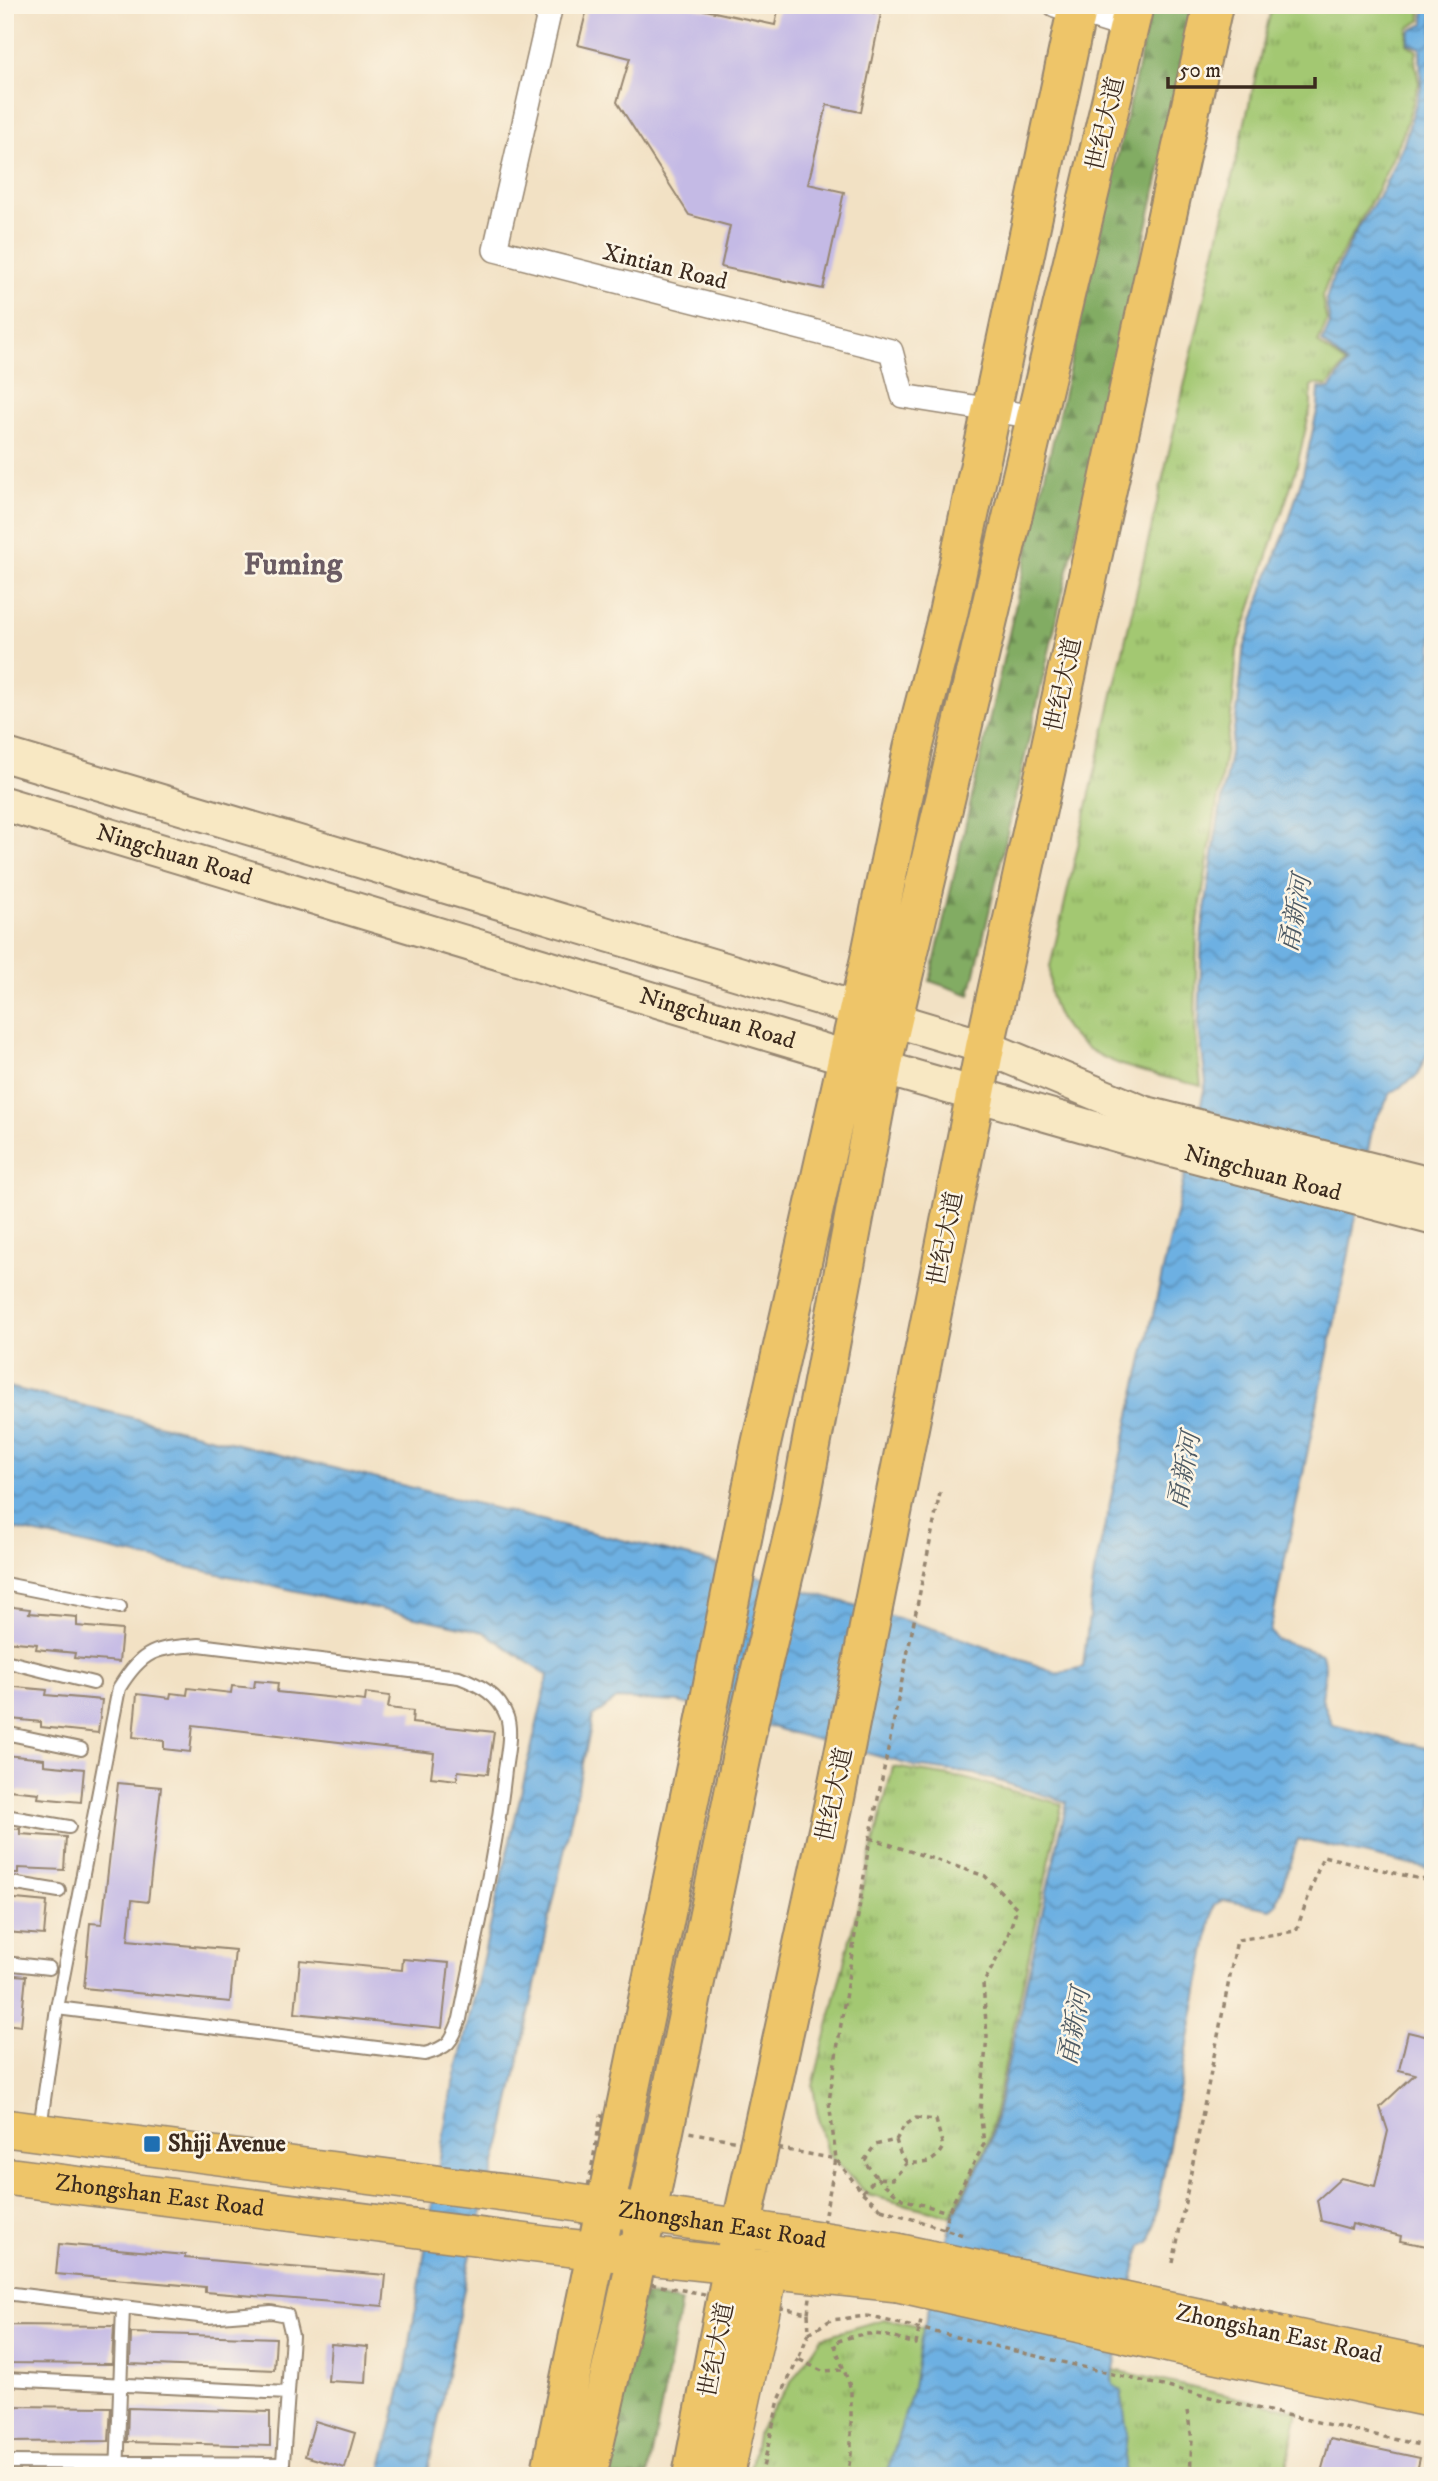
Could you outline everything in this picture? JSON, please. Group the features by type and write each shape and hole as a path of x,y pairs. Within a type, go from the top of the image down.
{"highway":[{"name":"世纪大道","path":"692,2476 733,2265 848,1732 975,1094 1213,5"},
{"path":"550,2476 760,1449 876,1014 913,749 948,614 991,410 1069,8"},
{"name":"世纪大道","path":"876,1014 1036,417 1131,17"},
{"path":"587,2476 647,2213 751,1711 798,1515 865,1063"}],"main road":[{"path":"5,755 985,1047 1136,1126"},
{"name":"Ningchuan Road","path":"5,804 865,1063 975,1094 1136,1126 1431,1206"},
{"name":"Zhongshan East Road","path":"22,2130 558,2200 742,2228 897,2267 1195,2333 1433,2399"},
{"name":"Zhongshan East Road","path":"5,2176 553,2246 770,2269 897,2267"},
{"path":"725,2476 770,2269"},
{"name":"Zhongshan East Road","path":"1195,2333 1433,2367"}],"street":[{"name":"Xintian Road","path":"551,5 495,250 891,351 903,396 1036,417"},
{"path":"1069,8 1131,17"}],"lane":[{"path":"5,1584 120,1607"},
{"path":"22,2130 57,2008 119,1688 127,1675 150,1653 163,1648 199,1645 459,1677 479,1685 496,1698 508,1718 508,1744 500,1811 460,2019 453,2038 445,2049 425,2054 57,2008"},
{"path":"5,1661 93,1683"},
{"path":"5,1733 81,1749"},
{"path":"5,1816 69,1827"},
{"path":"5,1882 59,1891"},
{"path":"5,1963 49,1968"},
{"path":"5,2293 207,2317 271,2312 287,2315 292,2336 282,2470 117,2469 5,2462"},
{"path":"117,2469 123,2307"},
{"path":"5,2379 288,2393"}],"path":[{"path":"881,2209 862,2192 836,2159 829,2101 870,1838 941,1488"},
{"path":"870,1838 985,1876 1017,1908 1005,1944 983,1984 987,2036 980,2110 984,2144 948,2212 940,2246"},
{"path":"1173,2263 1237,1940 1296,1931 1323,1856 1433,1882"},
{"path":"862,2192 877,2178 893,2179 907,2163 926,2163 937,2158 943,2147 936,2120 916,2118 904,2126 896,2140 875,2146 864,2161 877,2178 901,2199 948,2212"},
{"path":"896,2140 907,2163"},
{"path":"847,2476 852,2454 852,2389 834,2343 858,2333 883,2334 916,2344 925,2307"},
{"path":"761,2476 779,2400 809,2333 808,2312"},
{"path":"809,2333 831,2320 867,2316 1433,2448"},
{"path":"798,2359 822,2371 844,2370"},
{"path":"1187,2411 1192,2439 1190,2476"}],"green space":[{"path":"1152,5 1198,5 970,995 930,981"},
{"path":"1272,5 1420,5 1421,20 1408,29 1407,44 1417,51 1415,61 1419,84 1402,137 1379,187 1331,273 1322,297 1327,322 1318,343 1345,364 1328,386 1311,386 1311,406 1296,470 1237,650 1233,703 1197,928 1195,1027 1201,1086 1133,1069 1089,1050 1072,1036 1059,1018 1050,992 1050,967"},
{"path":"893,1767 963,1778 1062,1804 988,2144 951,2216 868,2195 827,2153 813,2086"},
{"path":"642,2295 681,2302 648,2476 609,2476"},
{"path":"884,2319 1298,2411 1285,2476 749,2476 758,2431 822,2337"}],"water":[{"name":"甬新河","path":"1424,5 1433,5 1432,1044 1417,1076 1391,1093 1373,1124 1349,1253 1270,1631 1277,1640 1322,1654 1325,1667 1322,1699 1333,1725 1433,1750 1433,1870 1298,1839 1276,1905 1271,1909 1223,1900 1214,1905 1151,2241 1142,2246 1136,2263 1112,2379 1113,2385 1121,2390 1127,2431 1123,2476 886,2476 913,2388 921,2338 952,2219 990,2144 1067,1802 975,1774 914,1766 679,1702 616,1699 593,1717 505,2125 470,2259 427,2476 380,2476 406,2368 447,2114 548,1676 484,1632 5,1527 5,1386 706,1561 944,1632 1058,1673 1083,1667 1094,1573 1206,1082 1199,1027 1202,932 1238,706 1243,652 1303,474 1318,407 1319,388 1330,389 1347,364 1322,342 1330,324 1326,300 1333,277 1357,230 1383,189 1404,143 1421,87 1420,48 1408,43 1410,31 1424,24"}],"building":[{"path":"588,5 682,5 775,25 779,5 839,5 881,14 861,112 827,105 808,184 844,192 823,289 721,267 730,226 689,215 617,102 630,58 578,45"},
{"path":"5,1606 30,1609 29,1613 77,1617 77,1626 122,1630 119,1662 74,1658 75,1653 36,1649 37,1644 5,1641"},
{"path":"255,1681 278,1683 277,1692 365,1701 366,1693 390,1696 388,1708 413,1711 412,1723 494,1732 488,1774 458,1771 457,1780 431,1777 434,1753 193,1725 190,1752 164,1749 164,1741 133,1737 137,1694 170,1698 171,1693 187,1695 188,1688 231,1693 232,1686 254,1688"},
{"path":"5,1686 47,1690 46,1695 102,1700 98,1733 41,1727 41,1722 11,1719 11,1714 5,1713"},
{"path":"5,1755 44,1759 44,1765 84,1769 81,1802 38,1798 39,1793 9,1790 9,1784 5,1784"},
{"path":"118,1783 161,1787 148,1902 132,1900 128,1940 235,1950 230,2002 84,1988 90,1923 102,1924"},
{"path":"5,1828 20,1829 20,1834 66,1837 64,1870 18,1868 18,1873 5,1873"},
{"path":"5,1898 47,1902 44,1935 5,1932"},
{"path":"403,1959 449,1963 442,2028 295,2013 300,1960 402,1970"},
{"path":"5,1974 26,1976 21,2026 5,2024"},
{"path":"1408,2032 1433,2038 1433,2247 1400,2241 1401,2236 1352,2224 1351,2229 1321,2221 1317,2200 1341,2178 1375,2186 1388,2131 1380,2107 1415,2074 1399,2070"},
{"path":"59,2244 386,2275 383,2306 205,2292 205,2287 56,2274"},
{"path":"5,2325 114,2326 112,2364 5,2363"},
{"path":"131,2333 276,2338 274,2370 130,2364"},
{"path":"331,2344 368,2347 366,2383 328,2381"},
{"path":"5,2406 111,2407 109,2441 5,2442"},
{"path":"128,2408 270,2412 270,2446 127,2442"},
{"path":"315,2421 355,2433 345,2468 305,2456"},
{"path":"1330,2439 1420,2458 1416,2476 1320,2476"}],"place":[{"name":"Shiji Avenue","path":"152,2144"}],"district":[{"name":"Fuming","path":"293,565"}]}
